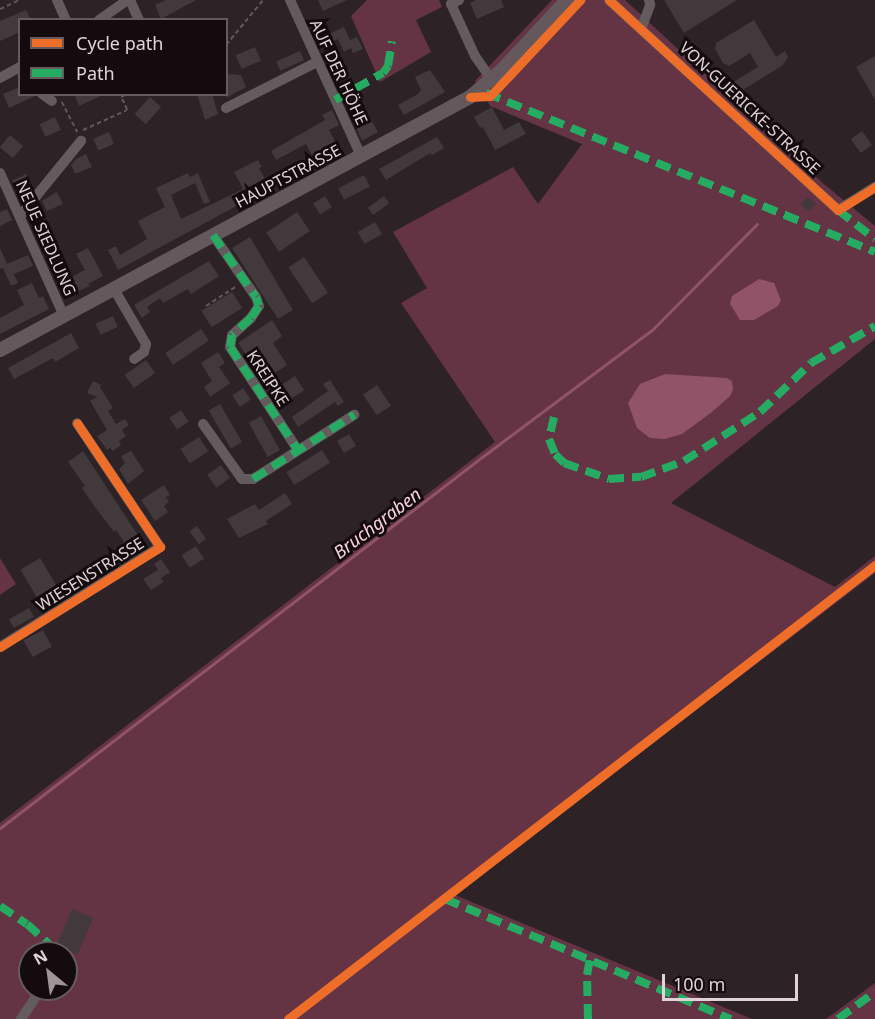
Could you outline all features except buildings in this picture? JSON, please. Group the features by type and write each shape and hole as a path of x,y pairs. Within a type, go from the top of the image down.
{"main road":[{"name":"HAUPTSTRASSE","path":"0,350 470,97 492,80 567,0"}],"street":[{"path":"57,0 65,18"},
{"path":"102,18 129,0 138,18"},
{"name":"AUF DER HÖHE","path":"290,0 361,156"},
{"path":"459,0 451,4 475,56 492,80"},
{"name":"VON-GUERICKE-STRASSE","path":"609,0 838,210 875,187"},
{"path":"641,29 650,5 649,0"},
{"path":"226,108 317,62"},
{"path":"0,78 18,68"},
{"path":"45,96 52,101"},
{"path":"20,216 79,137"},
{"name":"NEUE SIEDLUNG","path":"0,173 64,316"},
{"name":"KREIPKE","path":"213,235 245,280 259,306 251,318 232,335 230,347 298,450"},
{"path":"114,289 146,344 144,352 134,358"},
{"path":"203,424 242,479 253,479 354,415"},
{"name":"WIESENSTRASSE","path":"0,647 160,547 77,423"},
{"path":"21,1019 33,1001"}],"path":[{"path":"0,9 19,0"},
{"path":"228,43 263,0"},
{"path":"52,101 63,103 79,137 127,110 121,97 123,96"},
{"path":"206,306 245,280"}],"shaded area":[{"path":"367,0 439,0 442,7 416,20 431,52 380,82 351,16"},
{"path":"552,0 625,0 824,184 875,226 875,339 671,503 835,587 875,556 875,573 455,895 752,1019 0,1019 0,823 495,442 401,303 427,288 393,232 513,167 538,204 582,144 490,106 475,81"},
{"path":"759,279 774,283 781,300 778,306 754,320 740,320 730,304 732,296"},
{"path":"665,374 727,378 732,381 733,390 730,396 712,412 682,434 665,439 650,438 637,428 628,403 640,384"},
{"path":"0,558 16,584 0,595"},
{"path":"875,983 875,1019 826,1019"}],"waterway":[{"name":"Bruchgraben","path":"0,828 482,457 652,330 757,224"}],"marked path":[{"path":"335,100 383,73 388,66 392,41"},
{"path":"486,93 875,252"},
{"path":"838,210 875,239"},
{"path":"213,235 256,297 259,306 251,318 232,335 230,347 298,450"},
{"path":"554,417 549,439 555,454 564,463 609,479 641,477 684,461 760,412 811,363 875,326"},
{"path":"253,479 354,415"},
{"path":"445,899 731,1019"},
{"path":"0,906 27,924 46,941"},
{"path":"588,1019 587,975 590,958"},
{"path":"838,1019 875,992"}],"cycle path":[{"path":"470,97 490,96 580,0"},
{"path":"609,0 838,210 875,187"},
{"path":"0,647 160,547 77,423"},
{"path":"288,1019 875,565"}]}
